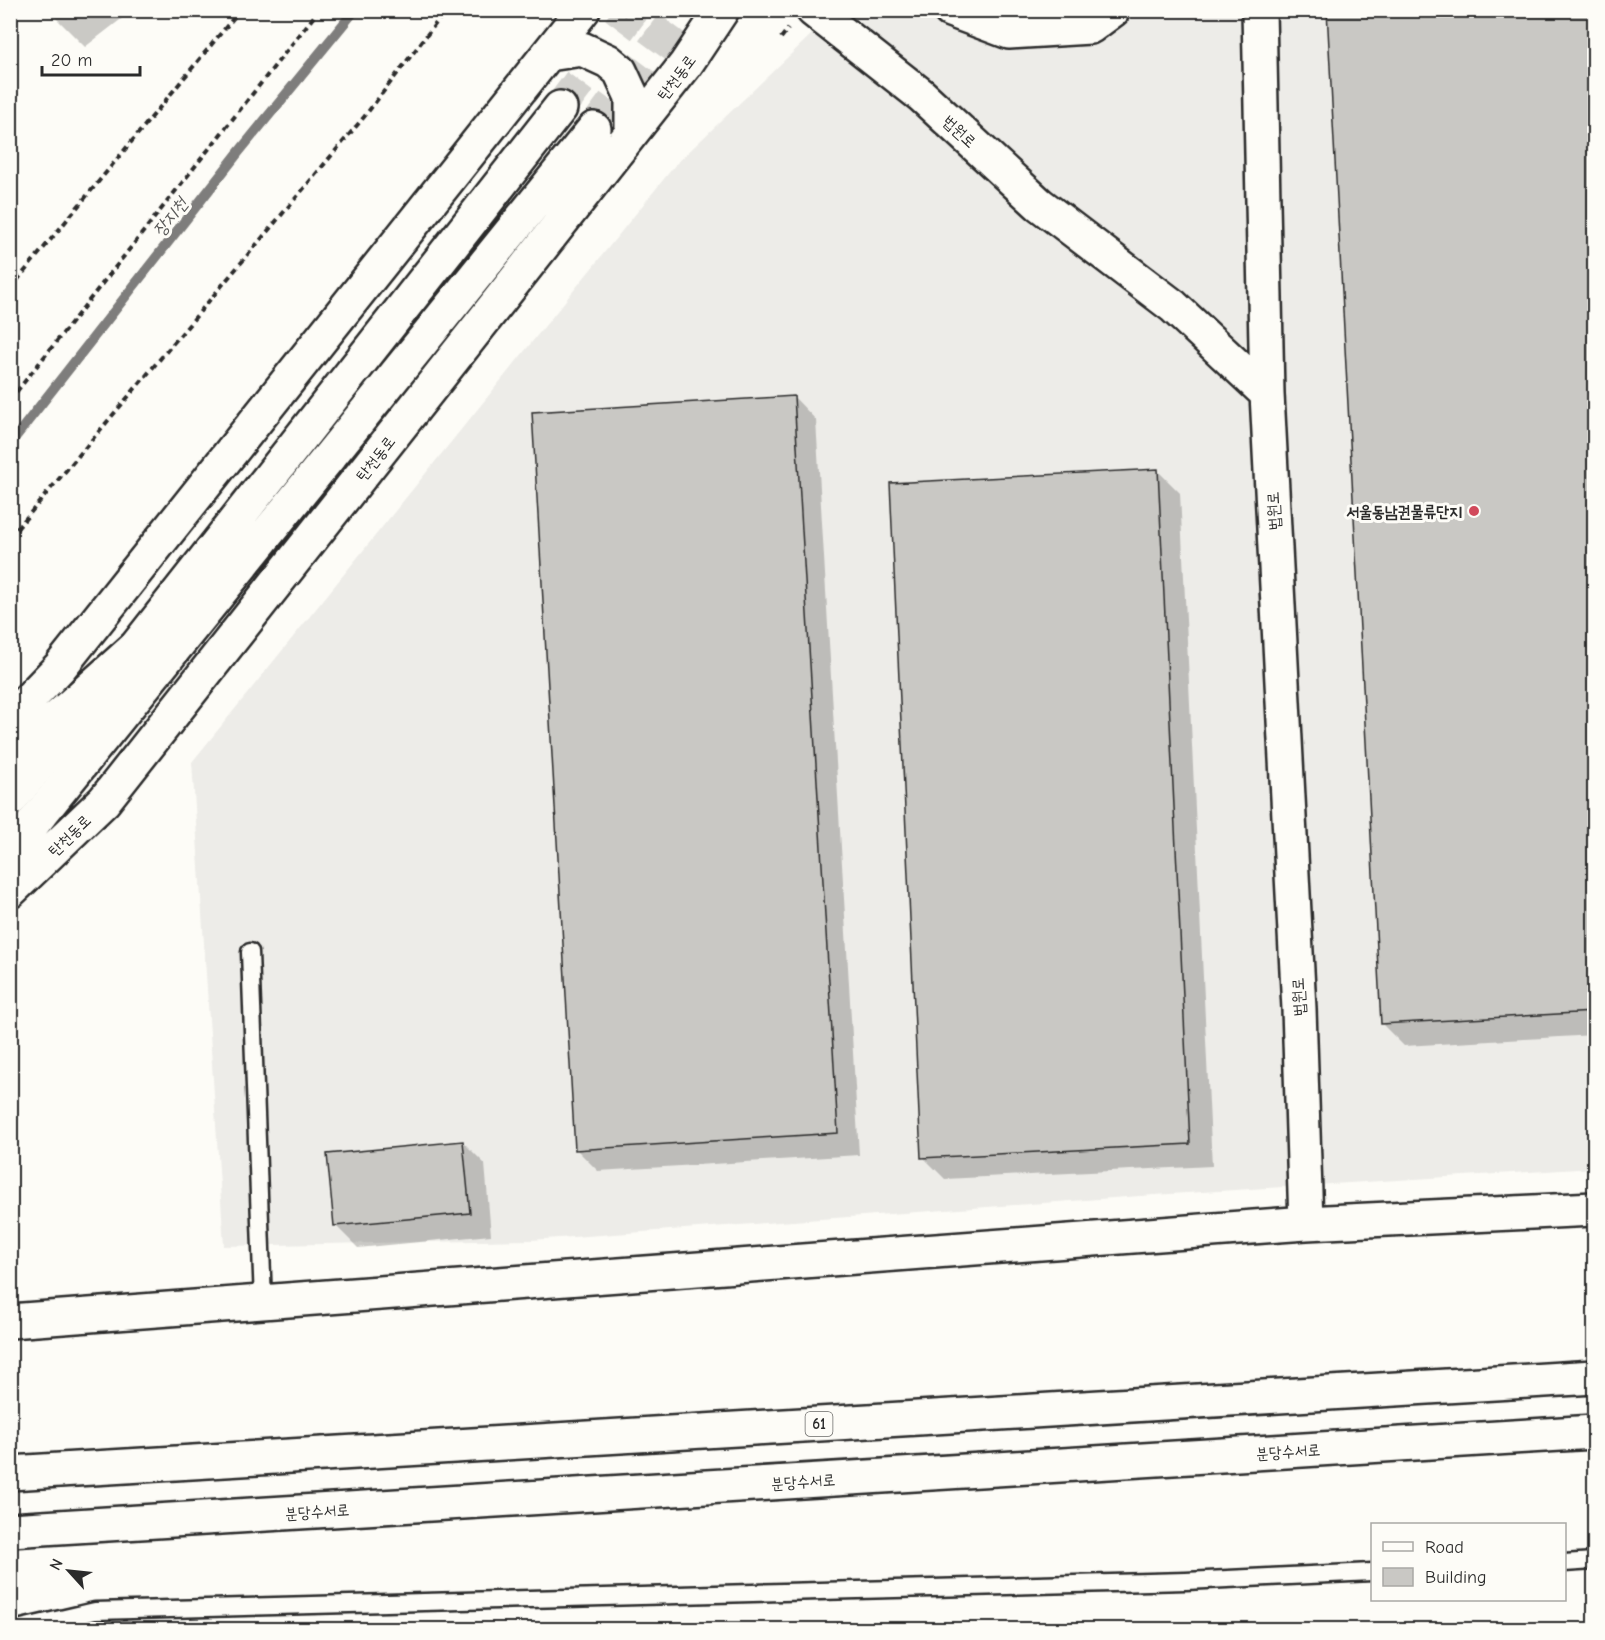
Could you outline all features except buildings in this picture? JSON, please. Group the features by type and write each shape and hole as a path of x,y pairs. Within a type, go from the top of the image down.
{"main road":[{"path":"10,720 60,667 583,10"},
{"name":"탄천동로","path":"10,891 104,801 686,64 722,10"},
{"name":"법원로","path":"813,10 921,95 1039,204 1173,306 1267,394 1299,1009 1306,1223"},
{"path":"950,10 1009,32 1090,27 1113,10"},
{"path":"1259,10 1267,394"},
{"path":"549,54 582,49 608,61 620,71 632,97 632,132"},
{"path":"10,800 136,647 560,108"},
{"name":"탄천동로","path":"10,852 594,129"},
{"path":"10,760 136,647"},
{"path":"10,1321 1306,1223 1594,1209"},
{"name":"61","path":"10,1473 1594,1377"},
{"name":"분당수서로","path":"10,1530 1594,1432"}],"lane":[{"path":"250,952 263,1302"},
{"path":"1566,1563 1594,1561"},
{"path":"13,1629 95,1611 1163,1582 1371,1572"}],"path":[{"path":"10,289 240,10"},
{"path":"10,400 319,10"},
{"path":"10,537 364,117 446,10"}],"shaded area":[{"path":"836,11 1594,11 1594,1168 1154,1195 531,1240 224,1246 192,762 676,164"}],"waterway":[{"name":"장지천","path":"10,444 238,153 355,10"}],"tunnel":[{"path":"560,108 633,10"},
{"path":"594,129 682,10"}],"place":[{"name":"서울동남권물류단지","path":"1474,511"}]}
